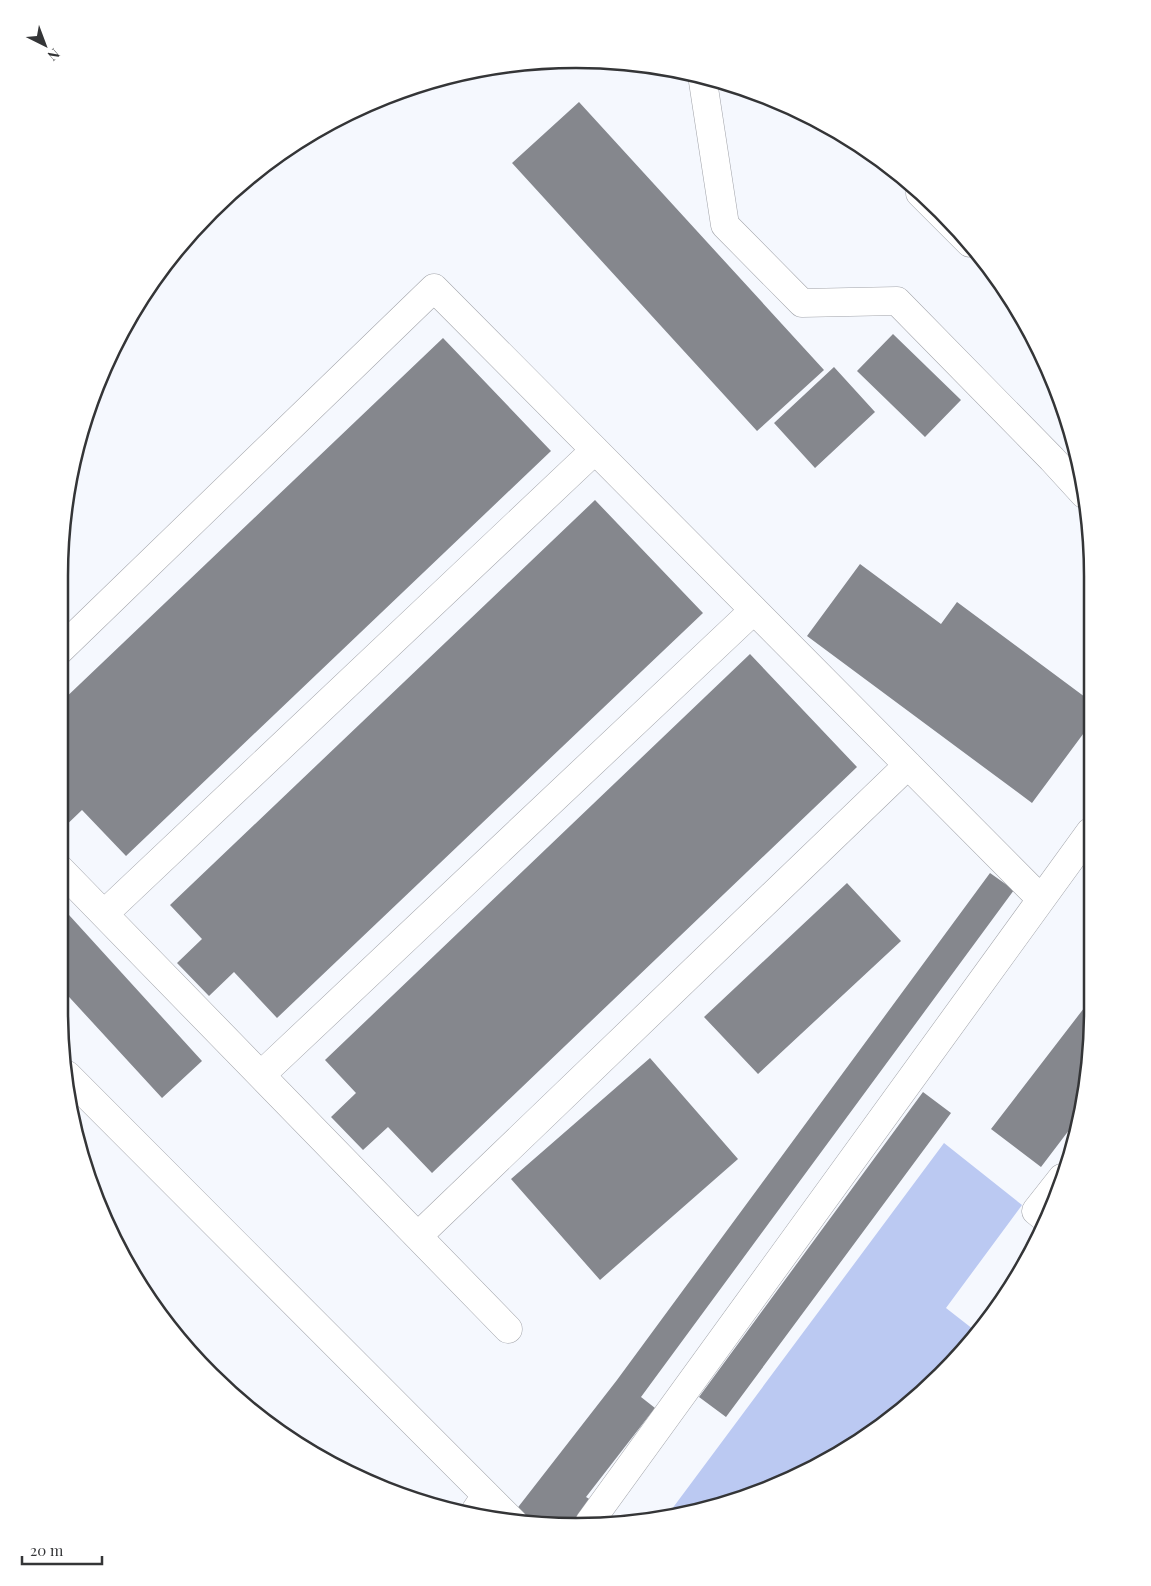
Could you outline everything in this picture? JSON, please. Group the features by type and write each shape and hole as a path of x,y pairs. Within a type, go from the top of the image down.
{"lane":[{"path":"703,84 725,225 802,303 897,301 1062,454 1074,476"},
{"path":"68,642 434,288 1041,898"},
{"path":"104,914 595,450"},
{"path":"261,1075 754,610"},
{"path":"418,1236 908,764"},
{"path":"593,1517 1084,840"},
{"path":"68,877 508,1329"},
{"path":"73,1081 479,1505 491,1511"},
{"path":"1041,1215 1036,1211 1049,1194"}],"shaded area":[{"path":"944,1143 1022,1205 946,1308 972,1328 935,1370 885,1414 829,1450 770,1480 739,1492 672,1510"}],"building":[{"path":"579,102 824,370 757,431 512,163"},
{"path":"893,334 961,400 925,437 857,371"},
{"path":"443,338 551,451 126,856 82,810 68,823 68,695"},
{"path":"834,367 875,412 815,468 774,423"},
{"path":"595,500 703,613 277,1018 234,972 209,996 177,963 202,939 170,905"},
{"path":"860,564 941,624 957,602 1084,696 1084,733 1032,803 807,636"},
{"path":"750,654 857,767 432,1173 388,1127 363,1150 331,1117 356,1093 325,1060"},
{"path":"990,873 1014,890 641,1397 655,1408 586,1497 596,1503 585,1518 513,1514 617,1380"},
{"path":"847,883 901,941 758,1074 704,1017"},
{"path":"68,914 202,1061 162,1098 68,996"},
{"path":"1084,1008 1079,1077 1069,1130 1041,1167 991,1129"},
{"path":"650,1058 738,1159 600,1280 511,1179"},
{"path":"923,1092 951,1113 726,1417 699,1397"}]}
